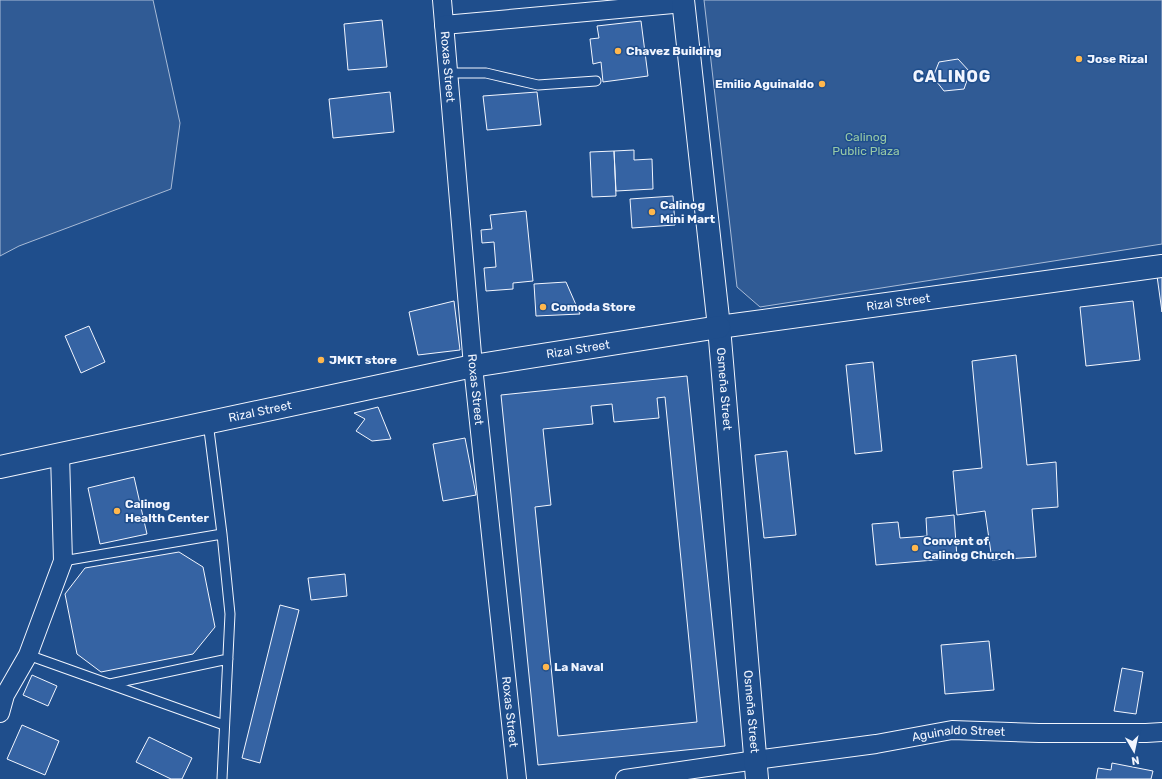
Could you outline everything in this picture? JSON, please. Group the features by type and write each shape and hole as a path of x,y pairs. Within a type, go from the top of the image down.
{"main road":[{"name":"Osmeña Street","path":"684,2 719,327 756,769"},
{"name":"Rizal Street","path":"0,467 473,366 719,327 1162,266"}],"street":[{"name":"Roxas Street","path":"442,0 473,366 517,779"},
{"path":"444,25 684,2"},
{"path":"0,713 5,695 28,655 63,561 60,454"},
{"name":"Aguinaldo Street","path":"625,779 756,769 952,730 1038,733 1162,732"}],"lane":[{"path":"448,73 486,73 538,85 596,81"},
{"path":"208,422 230,614 222,779"},
{"path":"63,561 222,534"},
{"path":"28,655 224,725"},
{"path":"109,684 228,659"}],"green space":[{"path":"0,0 153,0 180,123 171,189 19,246 0,256"},
{"name":"Calinog Public Plaza","path":"704,0 1162,0 1162,244 760,307 737,287"}],"building":[{"path":"382,20 387,67 348,70 344,24"},
{"name":"Chavez Building","path":"641,21 648,76 603,82 601,62 593,64 590,39 599,38 597,26"},
{"path":"958,59 970,72 964,89 944,91 933,77 939,62"},
{"path":"390,92 394,132 333,138 329,99"},
{"path":"537,92 541,125 487,130 483,96"},
{"path":"634,150 634,160 652,159 653,189 616,191 614,151"},
{"path":"614,151 616,196 592,197 590,152"},
{"name":"Calinog Mini Mart","path":"673,196 675,225 632,228 630,199"},
{"path":"526,211 533,281 513,283 513,289 486,291 484,268 496,267 494,242 482,243 481,230 492,229 490,215"},
{"path":"1157,276 1162,276 1162,312"},
{"path":"566,282 580,314 536,316 534,284"},
{"path":"454,301 460,350 418,355 409,312"},
{"path":"1133,301 1140,360 1086,366 1080,307"},
{"path":"89,326 105,362 81,373 65,336"},
{"path":"1016,355 1027,465 1056,462 1058,507 1032,509 1036,557 992,560 985,511 957,515 953,471 982,468 972,361"},
{"path":"873,362 882,451 855,454 846,365"},
{"path":"687,376 725,746 538,765 501,395","holes":["665,397 697,722 558,736 535,507 551,505 543,429 593,424 591,406 612,404 614,422 659,418 657,398"]},
{"path":"378,407 391,439 372,441 356,431 365,419 354,413"},
{"path":"465,438 476,495 443,501 433,444"},
{"path":"787,451 796,535 764,538 755,455"},
{"name":"Calinog Health Center","path":"134,477 147,534 100,544 88,488"},
{"name":"Convent of Calinog Church","path":"954,515 957,558 876,565 872,524 898,522 900,538 927,536 926,518"},
{"path":"179,552 203,567 215,627 193,654 101,672 77,654 65,594 85,568"},
{"path":"345,574 347,596 311,600 308,578"},
{"path":"280,605 299,610 260,763 242,758"},
{"path":"989,641 994,690 945,694 941,645"},
{"path":"1122,668 1143,672 1136,714 1114,711"},
{"path":"32,675 57,686 48,706 23,695"},
{"path":"22,725 59,741 45,775 7,759"},
{"path":"149,737 192,758 182,779 171,779 136,762"},
{"path":"1112,763 1153,771 1151,779 1096,779 1098,768 1111,770"}],"place":[{"name":"Chavez Building","path":"618,51"},
{"name":"Jose Rizal","path":"1079,59"},
{"name":"Emilio Aguinaldo","path":"822,84"},
{"name":"Calinog Mini Mart","path":"652,212"},
{"name":"Comoda Store","path":"543,307"},
{"name":"JMKT store","path":"321,360"},
{"name":"Calinog Health Center","path":"117,511"},
{"name":"Convent of Calinog Church","path":"915,548"},
{"name":"La Naval","path":"546,667"}],"district":[{"name":"CALINOG","path":"952,76"}]}
